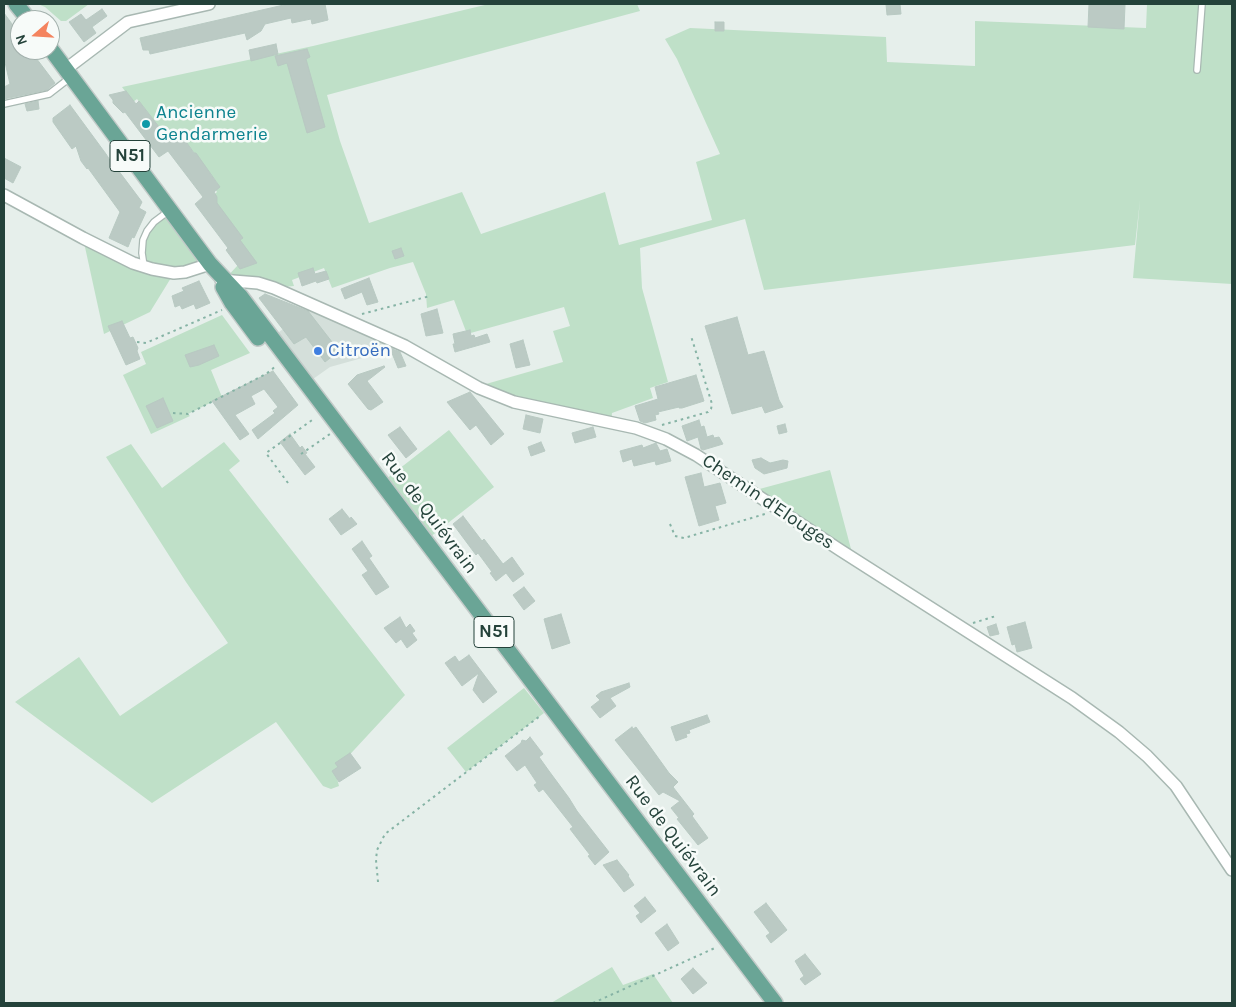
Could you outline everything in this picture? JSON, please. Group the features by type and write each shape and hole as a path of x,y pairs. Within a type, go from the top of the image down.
{"main road":[{"name":"N51","path":"59,60 210,264 221,280 232,303"},
{"name":"Rue de Quiévrain","path":"221,280 241,297 775,1003"},
{"name":"Rue de Quiévrain","path":"232,303 763,1003"}],"street":[{"path":"68,73 128,22 209,4"},
{"path":"4,195 133,263 174,273 185,272 210,264"},
{"name":"Chemin d'Elouges","path":"221,280 266,286 406,346 480,388 514,402 650,432 696,455 959,627 1072,698 1119,732 1147,756 1176,786 1232,870"}],"lane":[{"path":"1197,70 1202,4"},
{"path":"4,104 49,94 68,73"},
{"path":"144,266 142,252 148,231 154,222 170,210"}],"path":[{"path":"345,319 430,296"},
{"path":"137,342 146,343 220,312 232,303"},
{"path":"650,432 654,428 708,412 711,409 712,404 691,336"},
{"path":"173,413 188,414 266,374 278,364"},
{"path":"288,483 266,453 318,416"},
{"path":"301,454 331,433"},
{"path":"670,524 675,536 684,538 761,516 774,506"},
{"path":"959,627 996,616"},
{"path":"378,882 377,850 385,834 544,713"},
{"path":"593,1003 720,946"}],"shaded area":[{"path":"312,305 405,346 330,367 306,384 271,338 302,315"}],"green space":[{"path":"38,4 89,4 66,21 60,20 60,10 48,10"},
{"path":"489,4 637,4 640,11 327,95 340,141 369,223 462,192 481,234 605,192 619,245 712,220 696,162 720,154 677,59 665,39 690,28 886,37 887,62 975,66 975,21 1146,28 1147,4 1232,4 1232,284 1133,278 1140,200 1135,245 764,290 745,219 640,248 642,288 668,382 650,388 653,398 612,413 611,423 479,388 486,384 563,362 553,331 570,326 564,307 467,334 454,300 427,308 426,294 413,262 332,288 324,268 292,280 294,286 274,288 224,280 238,265 211,197 217,192 214,187 218,184 180,135 173,140 169,135 166,137 137,99 133,102 122,87 313,46"},
{"path":"170,210 210,264 174,273 150,312 104,334 83,238 144,266 142,253 147,231"},
{"path":"222,315 250,353 211,370 222,397 188,414 190,416 151,434 123,375 146,364 141,352"},
{"path":"449,430 494,487 425,541 381,483"},
{"path":"224,442 240,461 229,470 405,695 342,763 336,774 339,786 331,789 323,786 276,722 152,803 15,702 79,657 120,716 228,643 186,582 106,457 131,444 162,488"},
{"path":"830,470 851,549 840,550 752,491"},
{"path":"524,688 544,713 466,772 447,748"},
{"path":"612,967 623,985 653,974 673,1003 551,1003"}],"building":[{"path":"288,4 325,4 328,20 312,24 311,19 292,23 291,18 265,24 261,31 247,40 245,33 150,54 149,50 143,50 140,38"},
{"path":"886,4 900,4 901,14 887,15"},
{"path":"1089,4 1125,5 1124,29 1088,27"},
{"path":"102,9 107,16 92,27 96,33 84,42 69,22 81,14 86,20"},
{"path":"4,13 10,21 10,60 38,60 55,83 47,90 4,99 4,87 10,84 4,58"},
{"path":"715,22 724,22 724,31 715,31"},
{"path":"276,44 278,54 251,61 249,50"},
{"path":"307,49 310,57 306,59 325,127 307,133 287,63 278,66 275,56"},
{"path":"126,91 136,104 139,101 166,136 172,137 175,142 182,136 194,153 196,153 220,187 214,192 217,197 217,203 243,238 240,240 257,263 240,269 226,250 228,248 195,204 203,197 168,151 159,157 125,112 123,113 113,103 109,95"},
{"path":"38,101 39,109 27,111 25,104"},
{"path":"70,105 117,171 142,202 139,208 146,212 128,247 109,238 120,212 81,161 76,146 72,149 53,122 53,118"},
{"path":"4,158 21,167 13,183 4,178"},
{"path":"401,248 404,256 395,259 392,251"},
{"path":"313,268 315,274 326,271 329,279 302,286 298,273"},
{"path":"369,278 378,302 367,305 362,292 345,299 341,289"},
{"path":"199,281 210,303 196,309 194,304 182,309 180,305 175,307 172,296 184,291 182,288"},
{"path":"265,294 308,311 339,351 325,362 306,337 294,344 259,298"},
{"path":"437,309 443,333 426,336 421,314"},
{"path":"737,317 748,355 764,351 779,400 783,407 765,413 762,406 732,414 705,326"},
{"path":"122,321 130,338 133,337 140,359 126,365 108,326"},
{"path":"470,330 471,336 474,335 475,338 487,334 490,342 455,352 453,334"},
{"path":"523,340 530,365 516,368 510,344"},
{"path":"214,345 219,356 190,367 185,355"},
{"path":"390,348 400,352 406,366 398,368"},
{"path":"384,366 367,381 383,402 371,410 368,409 348,384 357,375"},
{"path":"273,371 298,405 258,439 252,430 275,413 273,411 278,407 264,389 251,396 255,404 235,415 249,434 240,440 212,401"},
{"path":"696,375 704,401 682,408 658,412 659,414 655,415 656,420 645,423 640,421 635,406 658,399 655,387"},
{"path":"470,392 504,434 491,445 476,425 470,430 447,402"},
{"path":"163,398 173,421 157,428 146,406"},
{"path":"526,415 543,419 540,433 523,429"},
{"path":"699,420 701,427 704,426 707,437 713,435 714,438 719,437 723,444 703,450 701,449 698,437 687,441 682,426"},
{"path":"785,424 787,432 779,434 777,426"},
{"path":"400,427 417,449 406,458 388,435"},
{"path":"593,427 596,437 575,443 572,433"},
{"path":"290,434 300,448 302,446 307,453 305,454 315,467 305,475 280,442"},
{"path":"541,442 545,451 531,456 528,447"},
{"path":"656,443 660,451 667,449 671,461 656,465 655,461 634,466 632,459 623,462 620,451 642,445 643,448"},
{"path":"761,458 770,463 783,460 788,461 787,468 764,474 755,468 752,460"},
{"path":"701,473 704,487 720,483 726,503 715,506 719,520 699,526 685,477"},
{"path":"342,509 357,524 341,535 329,519"},
{"path":"463,516 503,564 512,557 524,574 513,582 506,573 496,581 490,573 492,572 478,553 476,555 453,524"},
{"path":"362,541 372,556 369,558 389,587 376,595 362,575 368,571 352,549"},
{"path":"524,587 535,601 524,610 513,595"},
{"path":"561,614 570,643 552,649 544,619"},
{"path":"400,617 406,628 410,624 415,631 412,633 417,640 407,648 401,639 396,643 384,628"},
{"path":"1025,622 1032,648 1017,652 1015,644 1012,645 1007,627"},
{"path":"996,624 999,634 990,636 987,627"},
{"path":"469,655 497,692 483,703 473,690 479,673 462,686 445,663 455,656 459,662"},
{"path":"629,683 630,687 610,698 616,706 600,718 591,707 600,700 596,696 601,692"},
{"path":"707,715 710,722 689,730 690,733 686,734 687,737 676,741 671,727"},
{"path":"632,727 633,729 636,727 669,773 678,782 673,787 694,814 692,816 708,838 698,845 677,819 679,818 671,808 680,801 663,792 659,795 615,740"},
{"path":"530,737 543,754 539,757 609,852 595,865 588,856 590,855 570,829 573,827 543,789 539,792 534,785 537,783 525,765 517,771 505,756 522,740 526,741"},
{"path":"350,753 361,768 339,782 332,771 338,767 335,763"},
{"path":"617,860 634,885 624,892 603,865"},
{"path":"645,897 656,911 641,923 636,916 640,913 634,906"},
{"path":"766,903 787,930 771,943 766,936 770,933 754,912"},
{"path":"667,924 679,943 668,951 655,933"},
{"path":"805,954 821,974 805,985 800,979 804,976 795,961"},
{"path":"693,968 707,983 693,994 681,979"}],"place":[{"name":"Ancienne Gendarmerie","path":"146,124"},
{"name":"Citroën","path":"318,351"}]}
